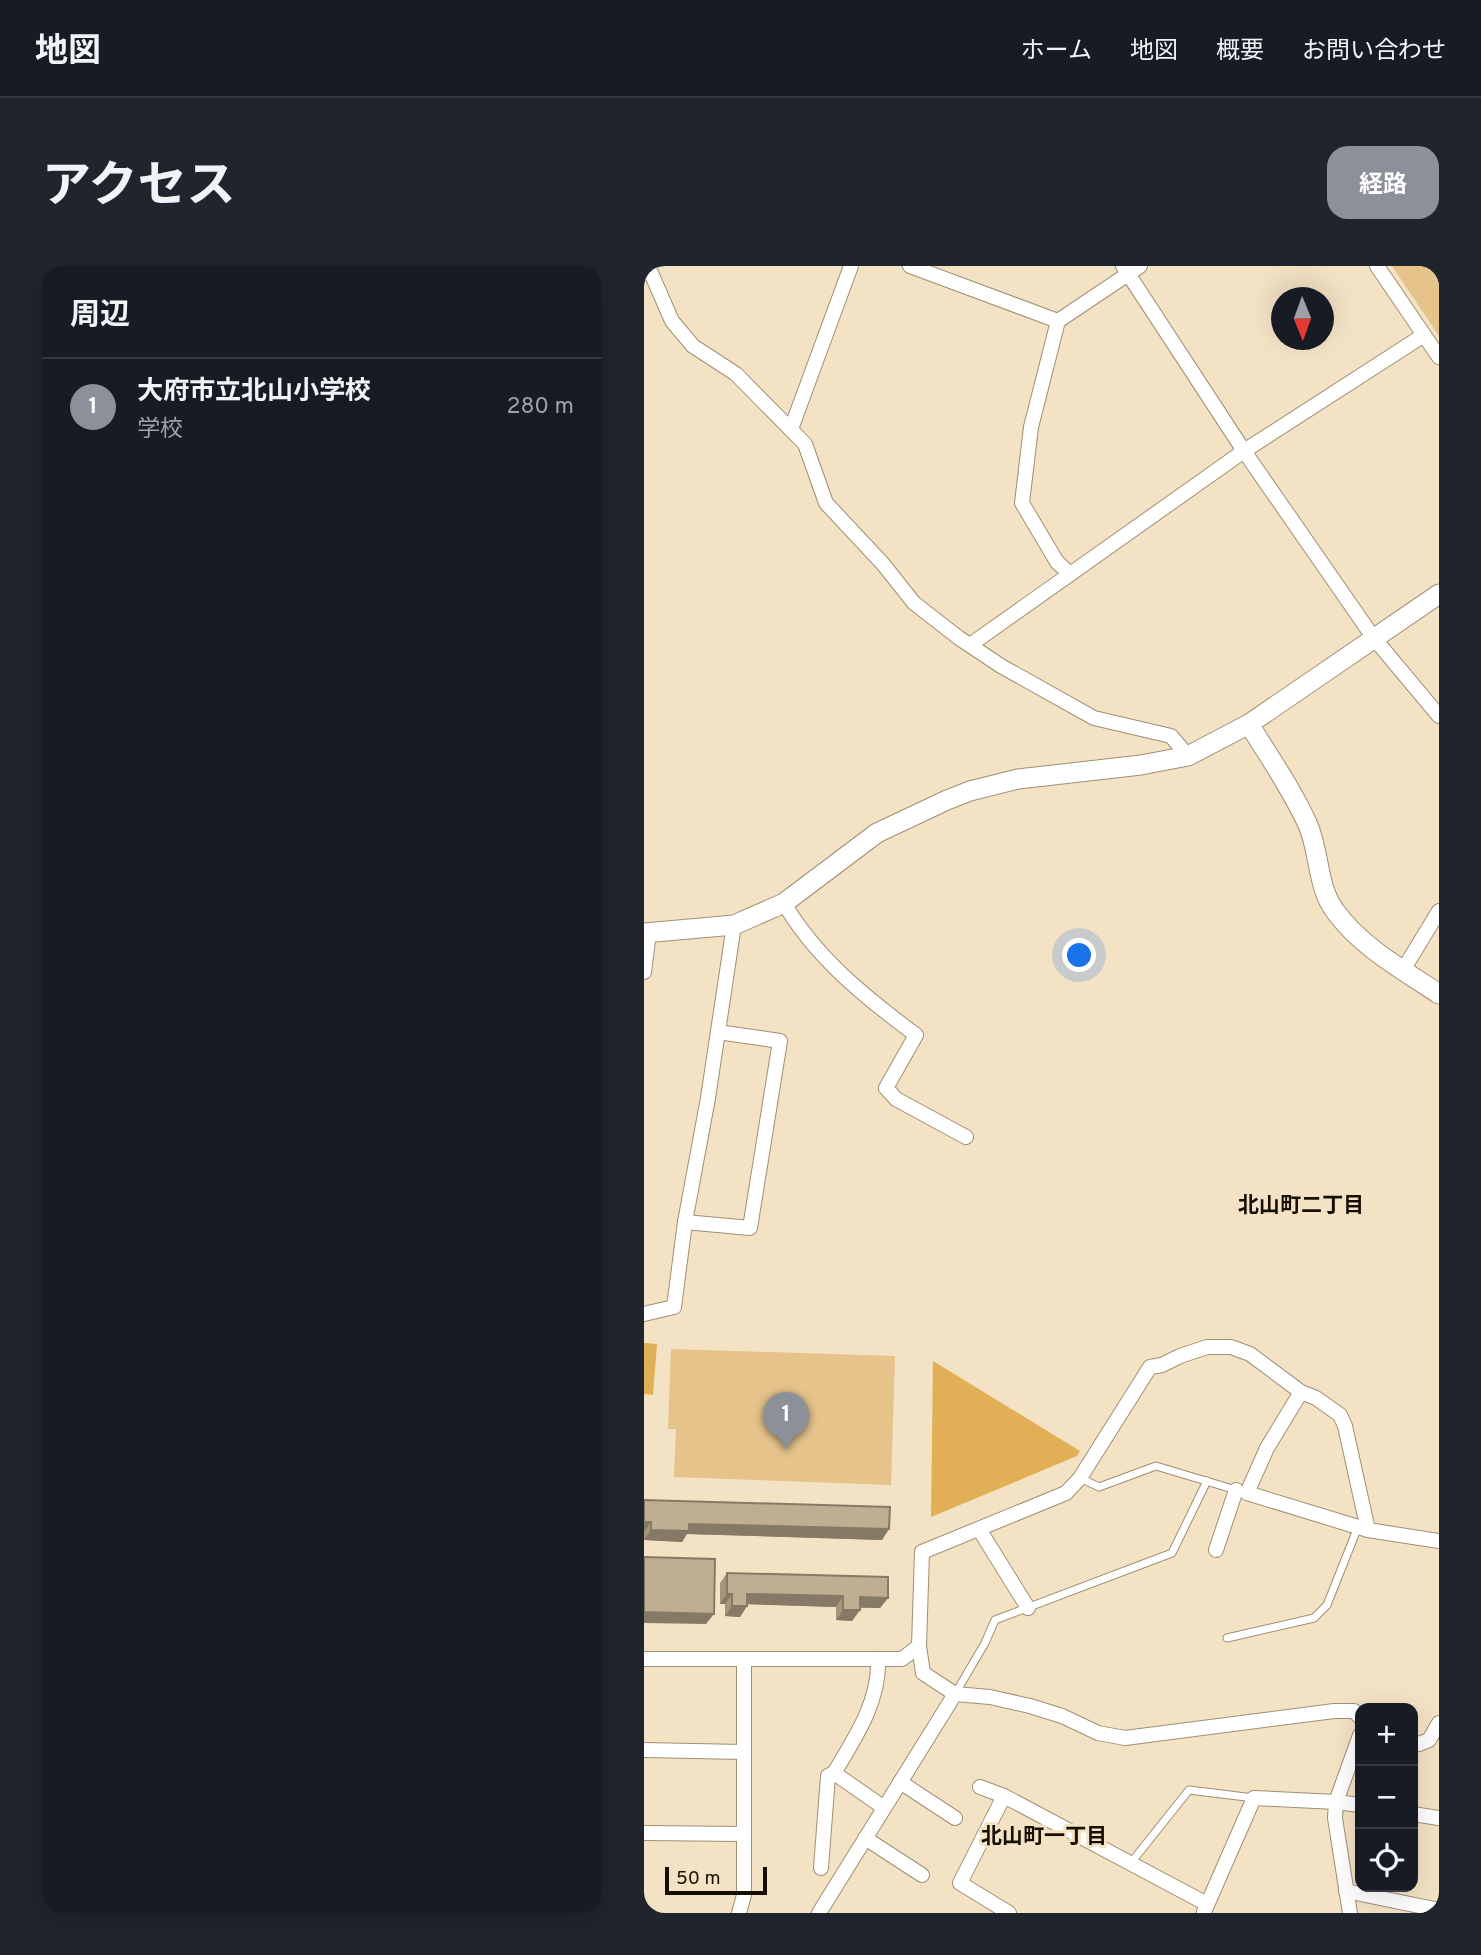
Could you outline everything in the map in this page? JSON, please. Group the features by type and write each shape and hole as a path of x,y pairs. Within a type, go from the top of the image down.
{"street":[{"path":"648,266 672,321 693,346 736,374 805,444 826,503 883,564 914,603 1001,666 1094,718 1171,736 1188,757"},
{"path":"790,429 851,266"},
{"path":"910,266 1058,321"},
{"path":"1377,266 1439,357"},
{"path":"1069,573 1057,562 1022,503 1031,427 1058,321 1131,268 1244,451 1373,637 1439,716"},
{"path":"970,645 1244,451 1424,335"},
{"path":"644,972 647,933 734,925 783,903 877,833 970,791 1018,779 1188,757 1248,724 1439,594"},
{"path":"1248,724 1292,792 1309,828 1323,890 1334,910 1361,940 1439,994"},
{"path":"783,903 809,942 877,1006 916,1035 886,1088 896,1099 966,1137"},
{"path":"1403,970 1439,911"},
{"path":"644,1314 674,1307 685,1222 734,925"},
{"path":"685,1222 750,1228 780,1041 718,1032"},
{"path":"1355,1713 1334,1711 1125,1738 1098,1733 1062,1716 1030,1706 955,1693 923,1673 919,1646 922,1552 1066,1493 1080,1478 1150,1367 1207,1347 1231,1347 1250,1354 1301,1392 1316,1398 1340,1415 1345,1426 1363,1529"},
{"path":"1216,1550 1241,1491 1301,1392"},
{"path":"1241,1491 1363,1529 1439,1541"},
{"path":"979,1529 1028,1608"},
{"path":"644,1658 902,1659 919,1646"},
{"path":"738,1913 744,1895 744,1659"},
{"path":"821,1868 828,1776 834,1773 869,1711 879,1674 878,1659"},
{"path":"819,1913 955,1693"},
{"path":"1418,1744 1429,1740 1439,1723"},
{"path":"1350,1913 1335,1818 1336,1802 1355,1749"},
{"path":"644,1750 743,1752"},
{"path":"834,1773 883,1807"},
{"path":"900,1782 955,1818"},
{"path":"981,1787 1004,1796 1130,1864 1205,1909 1254,1798 1355,1804"},
{"path":"1004,1796 960,1883 1009,1913"},
{"path":"1418,1815 1439,1818"},
{"path":"644,1833 743,1834"},
{"path":"865,1838 922,1875"},
{"path":"1346,1891 1439,1910"}],"lane":[{"path":"1080,1478 1099,1487 1156,1466 1241,1491"},
{"path":"955,1693 985,1643 995,1620 1172,1553 1207,1481"},
{"path":"1227,1638 1314,1618 1327,1605 1363,1529"},
{"path":"1130,1864 1189,1790 1254,1798"}],"shaded area":[{"path":"1392,266 1439,266 1439,336"},
{"path":"644,1343 657,1344 653,1395 644,1394"},
{"path":"671,1349 895,1356 891,1485 674,1477 676,1429 668,1429"},
{"path":"933,1361 1080,1451 1077,1456 931,1517"}],"building":[{"path":"644,1500 890,1507 889,1529 689,1524 689,1531 651,1530 651,1522 644,1522"},
{"path":"644,1557 715,1559 714,1614 644,1612"},
{"path":"727,1573 888,1577 888,1598 860,1597 860,1610 843,1610 843,1596 747,1594 747,1606 732,1606 732,1594 727,1594"}],"place":[{"name":"大府市立北山小学校","path":"786,1450"}],"district":[{"name":"北山町二丁目","path":"1301,1205"},
{"name":"北山町一丁目","path":"1044,1836"}]}
